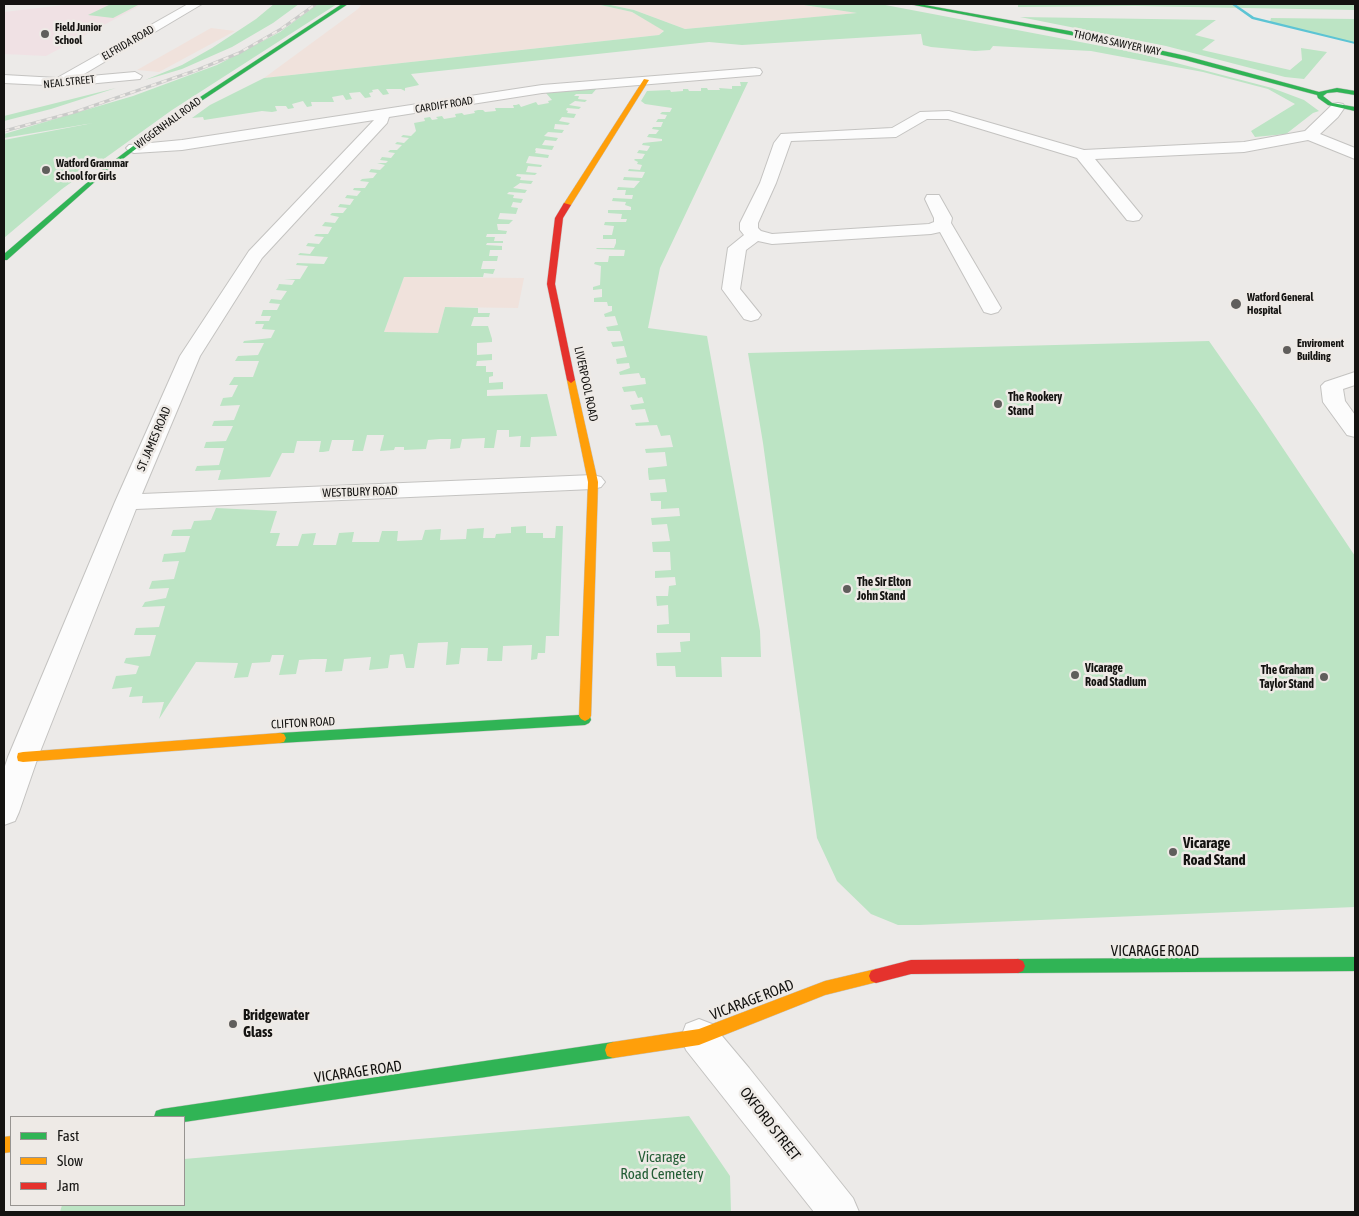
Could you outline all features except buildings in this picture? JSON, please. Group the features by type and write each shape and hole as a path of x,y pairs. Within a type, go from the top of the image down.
{"street":[{"name":"ELFRIDA ROAD","path":"60,82 196,4"},
{"name":"WIGGENHALL ROAD","path":"4,258 105,170 180,112 345,4"},
{"name":"THOMAS SAWYER WAY","path":"912,4 1086,36 1186,58 1320,94"},
{"name":"CARDIFF ROAD","path":"134,148 182,145 542,89 755,72"},
{"name":"NEAL STREET","path":"4,90 60,82 135,76"},
{"path":"4,79 60,82"},
{"name":"LIVERPOOL ROAD","path":"585,720 594,482 551,284 559,218 646,80"},
{"path":"1355,93 1337,90 1326,91 1320,94 1324,102 1338,107 1355,109"},
{"path":"942,225 931,229 772,239 755,235 749,230 749,223 768,183 782,143 786,137 896,132 925,115 949,115 1083,154 1244,147 1310,135 1338,107"},
{"name":"ST. JAMES ROAD","path":"4,812 24,757 126,502 190,356 255,255 382,120 380,114"},
{"path":"1310,135 1355,154"},
{"path":"1083,154 1134,216"},
{"path":"933,199 943,218 942,225"},
{"path":"942,225 947,229 991,308"},
{"path":"751,315 731,289 737,248 755,235"},
{"path":"1355,378 1332,386 1334,402 1355,430"},
{"name":"WESTBURY ROAD","path":"126,502 594,482"},
{"name":"CLIFTON ROAD","path":"24,757 205,742 585,720"},
{"name":"VICARAGE ROAD","path":"169,1116 699,1037 825,988 911,968 1355,964"},
{"name":"OXFORD STREET","path":"699,1037 736,1080 839,1212"}],"shaded area":[{"name":"Field Junior School","path":"73,4 143,4 46,56 4,54 4,12"},
{"path":"362,4 596,4 632,12 664,30 659,35 264,78 358,9"},
{"path":"606,4 797,4 859,13 685,29 634,10"},
{"path":"211,28 235,31 159,72 137,70"},
{"path":"404,277 524,278 518,308 445,307 438,333 384,332"}],"green space":[{"path":"111,4 140,4 113,18 88,15"},
{"path":"274,4 299,4 273,23 232,47 182,69 145,80 182,65 212,48 256,19"},
{"name":"Watford Grammar School for Girls","path":"318,4 337,4 172,110 62,189 4,238 4,140 93,123 4,138 4,134 133,96 217,65 280,32"},
{"path":"596,4 606,4 634,10 685,29 857,13 797,4 880,4 1138,53 1272,88 1304,100 1319,111 1313,113 1286,134 1255,137 1251,131 1295,104 1268,89 1203,72 1091,51 993,46 990,50 975,51 931,47 923,45 921,34 742,45 709,42 411,74 419,85 405,88 405,91 401,89 386,89 389,94 383,95 378,89 372,90 373,92 369,93 371,97 365,98 360,92 349,93 352,99 346,100 343,95 332,97 334,102 311,102 312,106 307,107 303,101 292,104 294,108 288,109 286,106 275,106 277,111 272,112 262,111 204,120 203,117 192,118 210,105 264,78 659,35 664,31 632,12"},
{"path":"1018,4 1355,4 1355,10 1135,6 1018,7"},
{"path":"1020,17 1216,20 1195,35 1215,40 1202,50 1290,70 1302,60 1301,48 1327,52 1304,79 1285,77 1166,46"},
{"path":"1271,18 1355,19 1355,43 1270,22"},
{"path":"740,82 748,82 660,268 648,328 707,336 760,631 761,657 721,657 722,677 676,677 675,666 657,666 656,653 681,652 680,642 690,641 690,633 657,633 657,625 669,624 668,605 657,606 656,596 668,596 669,586 676,585 675,577 655,578 655,571 671,570 670,552 653,552 652,542 670,541 667,524 652,525 651,518 680,516 679,508 661,509 661,501 651,501 650,493 667,492 665,479 649,480 648,468 667,466 665,452 646,453 645,449 673,447 670,435 661,436 657,425 636,426 635,423 649,422 645,409 632,410 630,405 644,403 642,397 638,398 635,391 624,392 622,387 646,384 645,378 641,378 639,373 620,375 619,372 630,368 629,363 617,364 616,359 627,357 624,346 613,347 611,342 623,341 620,331 608,331 606,327 618,325 615,316 605,317 604,314 612,311 612,306 608,306 607,302 594,302 594,298 602,297 602,289 593,290 593,287 600,285 601,266 594,264 595,262 608,262 609,256 624,256 625,250 596,249 614,248 616,243 616,239 603,239 603,235 612,235 614,226 604,225 605,222 626,222 627,219 621,219 622,214 608,213 608,210 631,210 631,207 625,205 626,202 612,201 613,198 632,199 633,195 625,195 626,190 617,190 618,187 634,188 640,181 623,180 624,177 642,178 645,172 628,171 629,169 640,170 642,165 637,164 638,162 634,160 642,159 645,154 637,153 639,150 647,151 650,146 642,145 643,143 662,141 662,139 647,137 649,134 656,134 659,130 652,129 653,127 661,127 663,122 656,122 658,119 665,119 667,115 660,114 662,112 670,112 672,108 645,104 641,101 647,91 670,90 671,92 688,89 689,91 701,91 701,88 707,88 708,90 720,90 719,88 732,89 732,86 741,86"},
{"path":"598,87 592,94 576,94 574,96 579,96 578,99 587,100 585,102 575,101 569,105 581,107 579,109 567,108 567,113 576,114 574,118 562,117 559,121 570,123 568,125 555,124 554,129 564,130 562,133 548,132 544,136 558,138 556,141 545,140 542,145 554,146 552,150 536,148 535,150 535,153 549,155 548,158 529,156 526,163 542,165 541,167 528,166 526,172 537,173 535,175 517,174 516,176 521,177 520,180 533,181 531,184 520,183 513,188 527,190 525,193 509,192 507,194 514,195 513,198 523,199 521,203 513,202 511,207 518,208 516,214 500,213 498,219 513,220 509,224 497,224 498,230 507,231 506,234 487,234 486,237 495,237 494,241 503,241 503,243 487,243 486,245 502,246 502,250 490,250 489,256 498,256 497,261 483,261 481,269 495,269 493,274 484,273 483,277 404,277 384,332 438,333 445,307 478,308 478,313 490,313 489,317 474,317 471,326 488,326 492,339 492,342 477,343 477,355 492,354 492,360 477,361 476,366 486,366 486,372 493,372 493,376 489,377 489,383 503,382 503,389 487,390 487,396 547,394 557,436 531,437 530,447 520,447 521,436 509,437 509,430 497,430 494,448 484,448 485,438 462,439 460,448 450,449 451,439 440,439 428,440 426,449 404,450 404,447 395,447 394,450 380,451 384,435 367,435 363,451 352,451 354,440 332,440 329,451 323,452 319,452 321,441 297,441 294,453 282,453 270,477 218,480 221,470 195,471 197,466 219,465 224,448 204,448 206,442 226,441 233,426 212,426 214,421 234,420 240,405 220,406 223,398 232,397 238,385 229,385 234,377 253,377 259,361 235,361 238,356 258,355 264,343 243,343 244,341 271,338 275,330 262,329 264,324 255,324 256,321 269,321 271,316 261,316 263,310 277,310 280,304 269,303 271,299 281,300 287,291 276,290 279,284 292,285 295,280 284,279 300,279 308,266 296,265 297,263 324,264 328,257 298,255 300,253 310,254 315,247 306,246 308,243 319,244 324,237 314,236 316,234 328,234 332,227 322,226 325,222 335,223 339,217 330,215 332,213 343,213 347,208 338,207 340,204 350,205 354,199 345,198 347,195 357,196 361,191 353,190 354,188 365,188 369,182 360,181 373,178 377,173 369,172 371,169 380,170 385,165 377,163 386,163 388,161 380,160 382,157 391,158 395,153 388,152 390,150 397,150 402,145 395,144 397,142 404,143 409,138 401,137 403,135 411,136 416,131 414,123 425,121 424,118 430,117 432,120 442,116 444,119 456,117 455,114 475,113 474,111 478,110 485,112 496,111 495,108 514,108 513,105 519,104 521,107 536,102 538,105 549,103 548,101 552,100 546,93"},
{"path":"116,88 51,109 4,121 4,116"},
{"name":"Vicarage Road Stadium","path":"1209,341 1355,556 1355,907 919,925 898,925 871,914 837,881 817,838 763,443 748,353"},
{"path":"216,508 277,511 270,533 280,533 276,546 298,546 302,534 316,533 313,545 336,545 339,533 354,532 352,542 379,542 382,531 398,531 397,541 422,540 425,530 441,529 440,540 466,539 467,529 484,528 483,538 495,538 496,534 511,533 511,527 526,526 526,533 543,533 543,538 555,538 556,526 563,526 559,636 546,636 545,653 538,653 537,659 531,660 532,645 503,646 502,661 487,661 488,648 461,648 459,664 446,665 448,642 418,643 414,668 406,668 403,654 390,655 388,668 369,670 371,657 344,659 342,671 325,672 327,659 299,660 296,674 279,675 284,655 272,655 270,662 252,663 248,677 234,678 238,663 196,662 159,719 164,702 142,703 143,696 129,697 132,687 112,689 116,676 136,674 139,666 124,663 126,658 150,656 156,635 134,635 136,628 159,627 165,606 142,607 145,602 166,598 169,588 149,589 152,581 174,579 179,561 162,562 164,554 185,552 190,536 171,536 173,530 191,529 194,521 211,520"},
{"name":"Vicarage Road Cemetery","path":"689,1116 730,1176 731,1212 60,1212 62,1206 185,1206 185,1159"}],"waterway":[{"path":"1233,4 1253,18 1355,43"}],"railway":[{"path":"4,131 75,112 197,70 239,53 281,29 316,4"}],"traffic: fast":[{"path":"4,258 105,170 181,112 345,4"},
{"path":"912,4 1086,36 1186,58 1320,94"},
{"path":"1355,93 1337,90 1326,91 1320,94 1320,97 1330,104 1355,109"},
{"path":"280,738 585,720 585,716"},
{"path":"1018,966 1355,964"},
{"path":"169,1116 613,1050"}],"traffic: slow":[{"path":"567,205 646,80"},
{"path":"571,380 593,482 585,716"},
{"path":"23,757 280,738"},
{"path":"613,1050 699,1037 825,988 876,976"},
{"path":"4,1145 10,1144"}],"traffic: jam":[{"path":"567,205 559,218 551,284 571,380"},
{"path":"876,976 911,967 1018,966"}],"place":[{"name":"Field Junior School","path":"45,34"},
{"name":"Watford Grammar School for Girls","path":"46,170"},
{"name":"Watford General Hospital","path":"1236,304"},
{"name":"Enviroment Building","path":"1287,350"},
{"name":"The Rookery Stand","path":"998,404"},
{"name":"The Sir Elton John Stand","path":"847,589"},
{"name":"Vicarage Road Stadium","path":"1075,675"},
{"name":"The Graham Taylor Stand","path":"1324,677"},
{"name":"Vicarage Road Stand","path":"1173,852"},
{"name":"Bridgewater Glass","path":"233,1024"}]}
